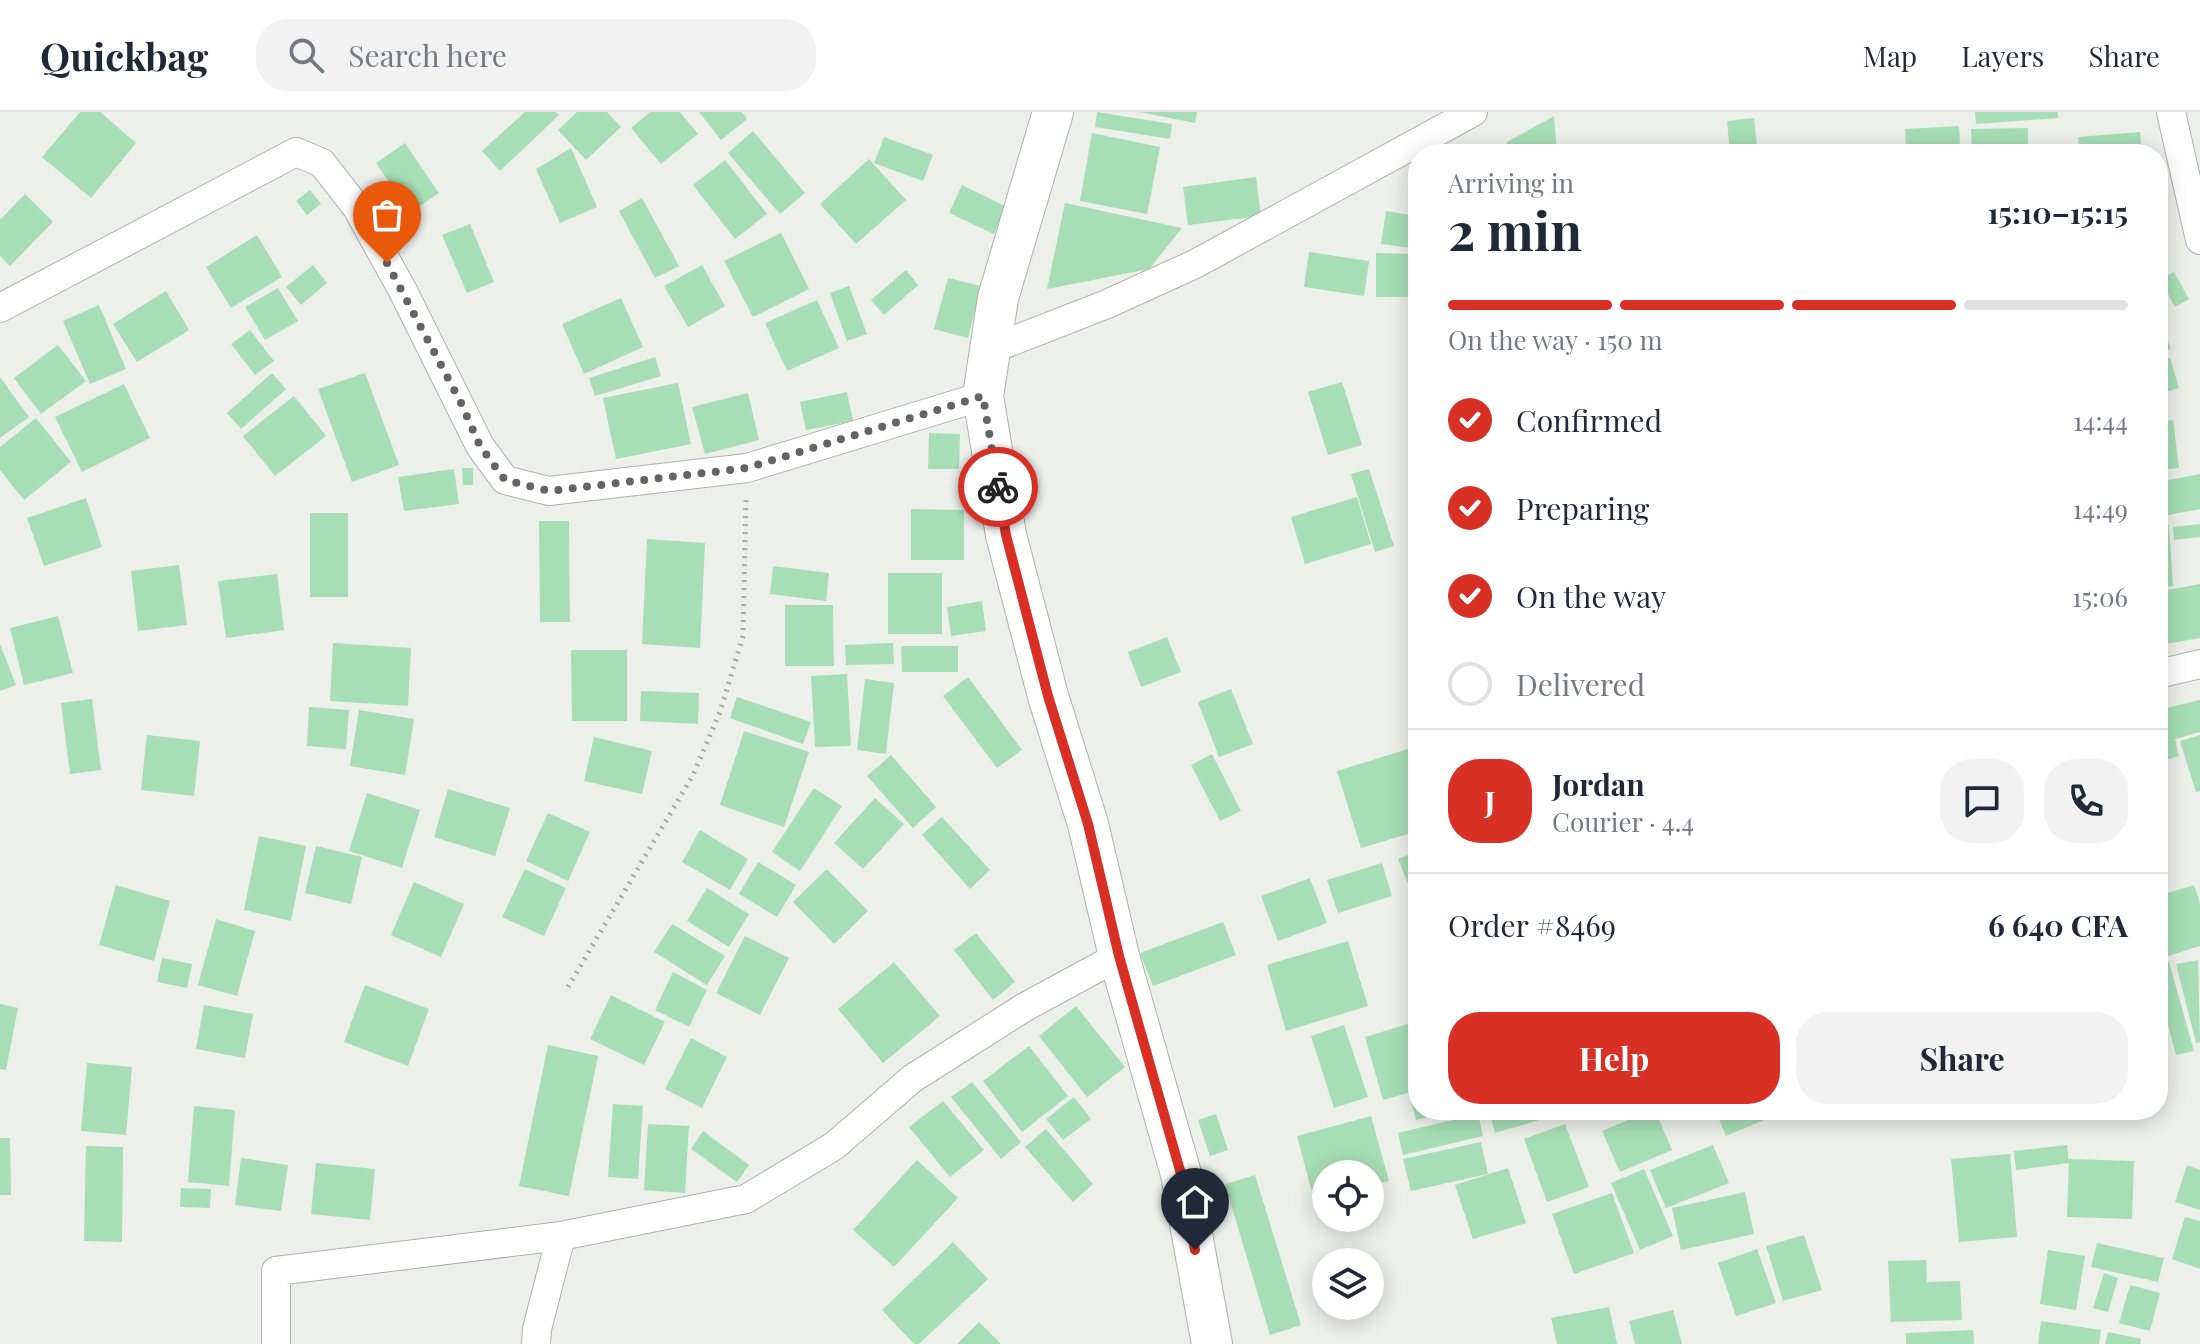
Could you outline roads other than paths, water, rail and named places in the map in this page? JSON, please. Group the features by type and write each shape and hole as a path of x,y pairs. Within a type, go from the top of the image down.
{"street":[{"path":"1053,112 998,298 983,396 1006,535 1048,696 1088,824 1119,956 1181,1174 1212,1344"},
{"path":"1414,144 1473,112"},
{"path":"2171,112 2200,240"},
{"path":"992,349 1107,304 1195,264 1408,148"},
{"path":"0,308 296,152 322,163 357,208 403,291 480,446 505,480 549,491 747,468 983,396"},
{"path":"2168,672 2200,664"},
{"path":"276,1344 276,1271 561,1236 746,1199 834,1146 913,1078 1025,1007 1119,956"},
{"path":"536,1344 537,1329 561,1236"}]}
